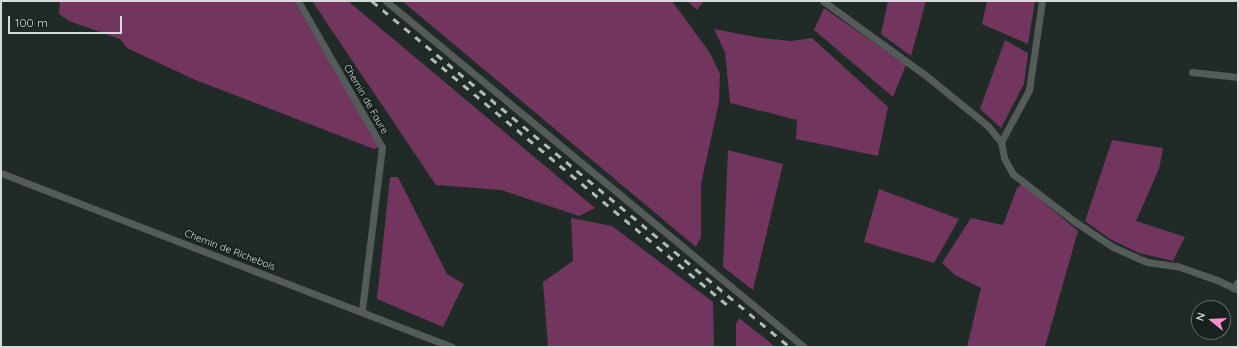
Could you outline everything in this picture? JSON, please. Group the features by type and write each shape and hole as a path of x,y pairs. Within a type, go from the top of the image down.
{"street":[{"name":"Chemin de Faure","path":"298,1 382,147 362,311"},
{"path":"386,1 804,347"},
{"path":"823,1 924,74 988,126 1001,142 1004,158 1013,174 1074,221 1113,247 1147,262 1177,266 1235,289 1238,282"},
{"path":"1001,142 1029,90 1042,1"},
{"path":"1192,72 1238,77"},
{"name":"Chemin de Richebois","path":"1,173 452,347"}],"shaded area":[{"path":"60,1 294,1 379,147 374,149 193,79 127,48 120,39 69,21 59,14"},
{"path":"312,1 348,1 595,208 579,216 501,190 436,185"},
{"path":"402,1 672,1 710,53 720,74 719,102 701,184 701,237 696,247"},
{"path":"687,1 704,1 697,10"},
{"path":"888,1 926,1 911,56 881,34"},
{"path":"987,1 1035,1 1028,44 982,24"},
{"path":"824,8 906,65 893,97 814,30"},
{"path":"714,29 761,38 791,41 812,38 888,107 878,156 796,139 797,120 730,103 725,52"},
{"path":"1005,40 1028,53 1024,84 1001,128 980,109"},
{"path":"1112,140 1163,148 1159,169 1136,221 1185,237 1173,261 1139,253 1110,239 1085,221"},
{"path":"728,150 783,164 753,290 723,267"},
{"path":"390,177 398,177 447,274 464,284 443,327 377,299"},
{"path":"1022,184 1078,231 1045,347 967,347 981,288 955,275 942,263 971,218 1003,225 1017,188"},
{"path":"879,189 959,219 934,263 864,242"},
{"path":"571,218 612,226 713,302 714,347 548,347 543,282 573,261"},
{"path":"739,318 775,347 736,347 736,324"}],"railway":[{"path":"372,1 790,347"},
{"path":"431,58 730,307"}]}
